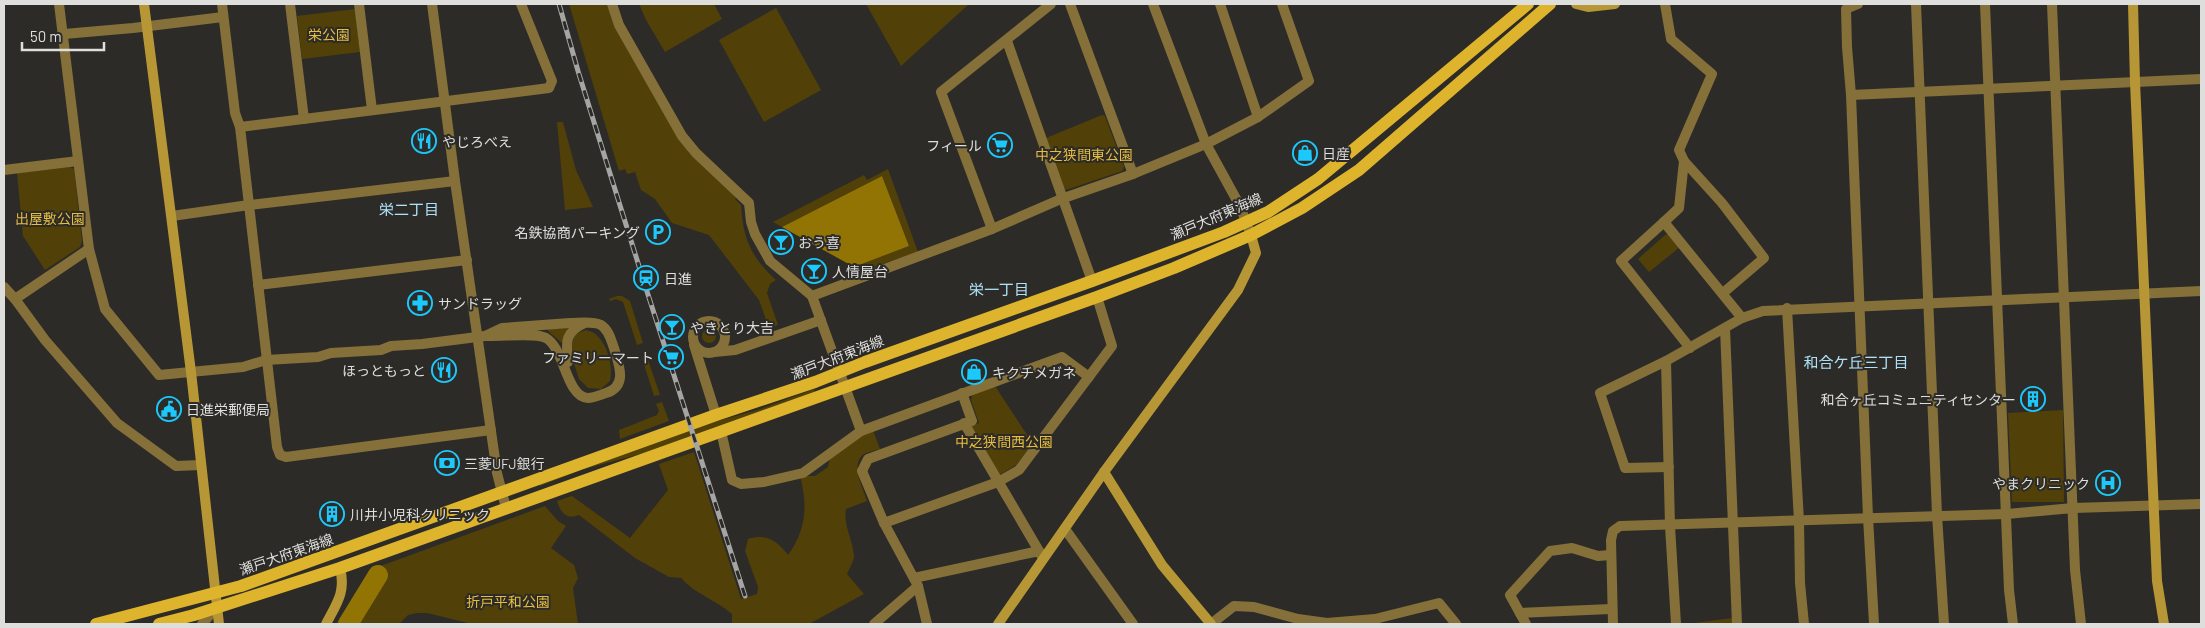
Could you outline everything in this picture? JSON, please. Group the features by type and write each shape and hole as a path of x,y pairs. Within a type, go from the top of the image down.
{"main road":[{"name":"瀬戸大府東海線","path":"96,624 241,586 1224,232 1268,212 1318,179 1528,4"},
{"path":"159,624 340,568 1097,297 1174,268 1251,235 1302,208 1359,170 1550,4"}],"street":[{"path":"59,4 89,249 106,309 159,375 243,367 266,360 318,357 331,353 381,350 391,346 481,336 503,337 534,334 543,336 558,350 574,390 581,396 588,398 613,391 620,381 620,366 608,333 601,325 586,323 511,327 502,328 481,336"},
{"path":"144,4 172,216 220,624"},
{"path":"222,4 234,113 240,127 277,447 283,457 491,430"},
{"path":"290,4 304,119"},
{"path":"359,4 372,110"},
{"path":"432,4 454,181 481,336 491,430 501,492 506,508"},
{"path":"240,127 547,89 551,86 552,81 521,4"},
{"path":"612,4 619,25 682,136 696,153 750,203 751,222 755,234 770,261 812,296 861,431"},
{"path":"992,229 941,92 1051,4"},
{"path":"1070,4 1133,174"},
{"path":"998,624 1041,556 1064,529 1238,290 1256,253 1240,206 1206,144 1153,4"},
{"path":"1220,4 1258,117"},
{"path":"812,296 992,229 1061,199 1133,174 1206,144 1258,117 1309,81 1282,4"},
{"path":"1576,4 1588,7 1615,4"},
{"path":"1665,4 1671,39 1712,74 1679,150 1684,161 1722,203 1764,258 1723,293"},
{"path":"1858,4 1846,9 1874,624"},
{"path":"1916,4 1937,515 1944,624"},
{"path":"1984,4 2009,590 2013,624"},
{"path":"2052,4 2075,570 2081,624"},
{"path":"2133,4 2154,505 2158,581 2164,624"},
{"path":"64,34 147,27 223,17"},
{"path":"1007,41 1061,199 1092,281"},
{"path":"1851,95 1920,90 1988,89 2201,79"},
{"path":"4,170 78,161"},
{"path":"1684,161 1680,208 1621,261 1690,348"},
{"path":"172,216 248,205 454,181"},
{"path":"1664,222 1742,318"},
{"path":"15,299 89,249"},
{"path":"258,285 467,260"},
{"path":"4,288 15,299 45,340 117,423 176,466 201,465"},
{"path":"1669,467 1625,468 1600,393 1666,361 1742,318 1763,311 1787,308 2201,292"},
{"path":"884,523 998,482 1019,470 1112,346 1097,297"},
{"path":"1787,308 1799,522 1800,583 1804,624"},
{"path":"714,352 722,346 725,336 718,323 708,320 699,324 693,332 693,342 716,415"},
{"path":"693,342 696,347 704,352 735,350 821,320"},
{"path":"568,375 566,344 573,331 586,323"},
{"path":"1725,328 1737,624"},
{"path":"721,431 732,480 741,484 764,482 803,473 861,431 1062,357 1089,377"},
{"path":"1666,361 1670,526 1676,624"},
{"path":"927,624 916,582 884,523 862,471 868,459 972,421 962,393"},
{"path":"964,424 1041,556"},
{"path":"1104,472 1162,565 1211,624 1234,606 1254,607 1300,622 1327,623 1378,622 1438,604 1456,624"},
{"path":"1613,624 1610,555 1613,531 1620,526 1799,522 1868,517 2007,514 2073,508 2201,504"},
{"path":"1064,529 1134,624"},
{"path":"1526,624 1510,595 1550,550 1572,548 1598,556 1610,555"},
{"path":"874,624 916,582 1041,556"},
{"path":"326,624 343,590 340,568"},
{"path":"202,624 217,607"},
{"path":"1520,613 1612,608"}],"green space":[{"path":"569,4 608,4 677,133 737,196 735,199 741,205 746,238 750,247 767,272 776,280 770,284 767,293 778,325 769,328 759,300 709,235 672,223 655,199 641,190 635,172 627,174 625,169 619,171"},
{"path":"639,4 714,4 722,19 665,52"},
{"path":"866,4 969,4 901,66"},
{"path":"776,8 821,90 764,122 719,40"},
{"name":"栄公園","path":"355,9 360,52 302,59 297,16"},
{"name":"中之狭間東公園","path":"1102,115 1105,116 1124,167 1122,171 1066,190 1062,187 1046,138"},
{"path":"557,122 563,122 576,170 593,207 565,210"},
{"name":"出屋敷公園","path":"70,167 74,169 82,241 80,247 45,270 23,236 17,173"},
{"path":"888,169 918,252 861,271 854,267 909,246 882,176 782,227 773,222 864,175 867,180"},
{"path":"1669,234 1680,247 1649,272 1638,259 1665,235"},
{"path":"622,296 630,301 643,343 637,345 623,302 616,299 610,301 609,299"},
{"path":"568,328 569,329 562,343 548,329"},
{"path":"706,329 712,329 716,336 712,343 706,343 702,339 702,333"},
{"path":"586,330 593,332 607,350 611,366 610,381 601,389 588,388 579,379 570,351 575,334"},
{"path":"647,357 660,395 654,396 642,358"},
{"name":"中之狭間西公園","path":"995,386 1033,444 1016,465 998,476 969,427 979,423 971,400 973,394"},
{"path":"814,389 815,392 652,451 584,469 540,486 539,484 710,423 761,409"},
{"path":"662,402 669,421 620,439 619,430 657,415 659,411 656,404"},
{"path":"2063,410 2064,502 2012,502 2008,413"},
{"path":"873,430 880,449 864,454 858,464 859,476 867,501 846,509 845,515 854,556 847,574 864,594 809,624 732,624 732,614 726,609 687,584 681,578 669,577 635,558 579,515 567,516 560,509 557,501 572,496 630,538 668,490 659,464 694,452 741,599 757,594 758,587 745,551 748,539 760,537 771,540 788,555 799,536 804,517 804,497 800,476 815,476 828,467 830,457 862,435"},
{"name":"折戸平和公園","path":"545,506 558,521 566,526 551,548 574,565 578,578 573,588 578,624 472,624 427,613 417,613 408,615 399,624 352,624 382,577 376,573 359,599 354,595 368,573 375,568"},
{"path":"346,609 351,612 344,624 336,624"},
{"path":"1733,618 1734,624 1686,624"}],"shaded area":[{"path":"882,176 909,246 854,267 782,227"}],"waterway":[{"path":"348,624 378,575"}],"railway":[{"path":"559,4 643,279 745,596"}],"place":[{"name":"やじろべえ","path":"424,141"},
{"name":"フィール","path":"1000,145"},
{"name":"日産","path":"1305,153"},
{"name":"名鉄協商パーキング","path":"658,232"},
{"name":"おう喜","path":"781,242"},
{"name":"人情屋台","path":"814,271"},
{"name":"日進","path":"646,278"},
{"name":"サンドラッグ","path":"420,303"},
{"name":"やきとり大吉","path":"672,327"},
{"name":"ファミリーマート","path":"671,357"},
{"name":"ほっともっと","path":"444,370"},
{"name":"キクチメガネ","path":"974,372"},
{"name":"和合ヶ丘コミュニティセンター","path":"2033,399"},
{"name":"日進栄郵便局","path":"169,409"},
{"name":"三菱UFJ銀行","path":"447,463"},
{"name":"やまクリニック","path":"2108,483"},
{"name":"川井小児科クリニック","path":"332,514"}],"district":[{"name":"栄二丁目","path":"409,209"},
{"name":"栄一丁目","path":"999,289"},
{"name":"和合ケ丘三丁目","path":"1856,362"}]}
